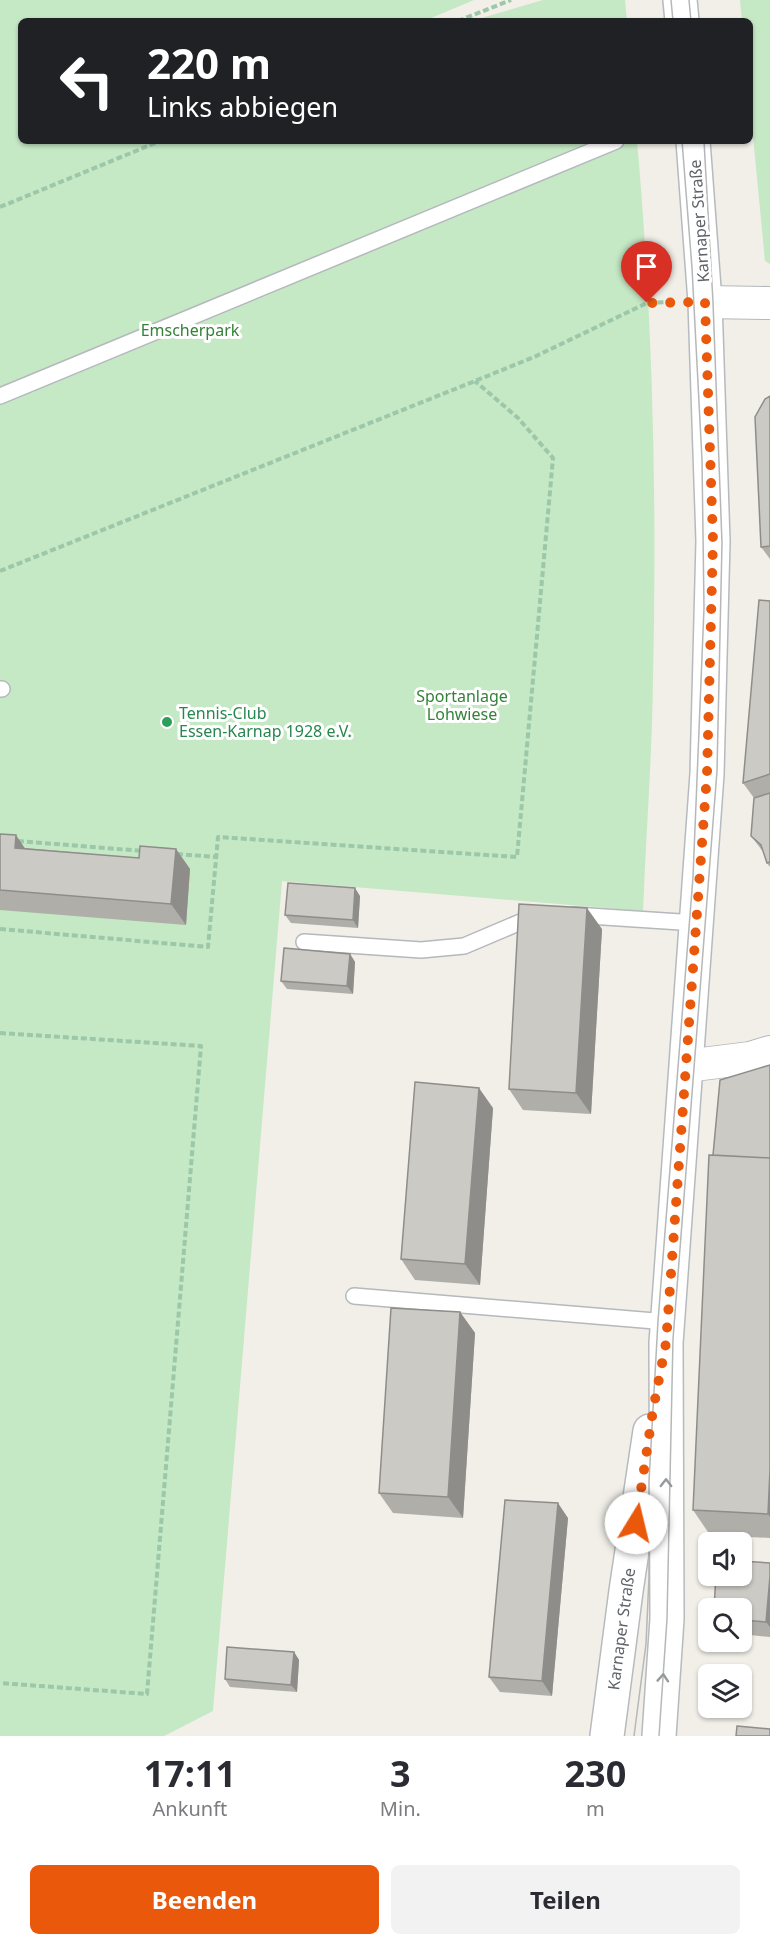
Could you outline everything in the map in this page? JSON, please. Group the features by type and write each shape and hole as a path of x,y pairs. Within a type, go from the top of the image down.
{"main road":[{"path":"680,0 682,18"},
{"name":"Karnaper Straße","path":"659,1736 667,1619 667,1333 707,774 713,541 705,302 693,144"},
{"name":"Karnaper Straße","path":"607,1736 653,1410 667,1333"}],"street":[{"path":"705,302 770,303"},
{"path":"686,1066 750,1058 770,1052"}],"lane":[{"path":"0,396 609,144"},
{"path":"304,942 421,950 464,946 523,921 557,914 696,923"},
{"path":"354,1296 667,1333"}],"path":[{"path":"466,18 511,0"},
{"path":"0,207 153,144"},
{"path":"0,571 534,357 647,303 705,302"},
{"path":"0,929 208,947 218,837 517,857 553,458 518,418 475,381"},
{"path":"18,841 146,851"},
{"path":"170,853 216,857"},
{"path":"0,1033 201,1046 147,1694 0,1683"}],"green space":[{"name":"Sportanlage Lohwiese","path":"0,0 474,0 431,18 18,18 18,144 637,144 647,275 653,410 654,613 643,911 282,881 213,1711 164,1736 0,1736"},
{"path":"543,0 625,0 627,18 481,18"},
{"path":"740,0 770,0 770,264 765,261 753,136 753,18 742,18"}],"building":[{"path":"770,396 770,546 761,547 755,417 765,399"},
{"path":"759,600 770,601 770,774 743,783"},
{"path":"770,793 770,862 767,863 761,845 751,836 754,798"},
{"path":"0,834 16,835 15,848 139,858 140,846 176,849 171,904 0,890"},
{"path":"288,883 355,888 353,920 285,915"},
{"path":"519,904 587,908 576,1093 509,1089"},
{"path":"284,948 350,954 347,986 281,981"},
{"path":"770,1065 770,1158 713,1155 720,1080"},
{"path":"415,1082 479,1088 465,1264 401,1259"},
{"path":"709,1155 770,1158 768,1514 693,1510"},
{"path":"391,1308 460,1312 448,1497 379,1493"},
{"path":"505,1500 558,1503 542,1681 489,1677"},
{"path":"752,1562 770,1563 766,1622 752,1621 752,1598 715,1598 715,1586 752,1586"},
{"path":"227,1647 294,1652 291,1685 225,1679"},
{"path":"737,1726 770,1729 770,1736 736,1736"}],"tram line":[{"path":"671,0 673,18"},
{"path":"689,0 691,18"},
{"path":"634,1736 646,1644 649,1481 658,1321 693,877 704,608 702,460 692,268 682,144"},
{"path":"659,1736 667,1619 673,1339 717,771 722,543 704,144"}],"place":[{"name":"Tennis-Club Essen-Karnap 1928 e.V.","path":"167,722"}],"route":[{"path":"636,1523 653,1410 666,1343 707,774 713,541 705,302 647,303"}],"park label":[{"name":"Emscherpark","path":"190,330"}]}
